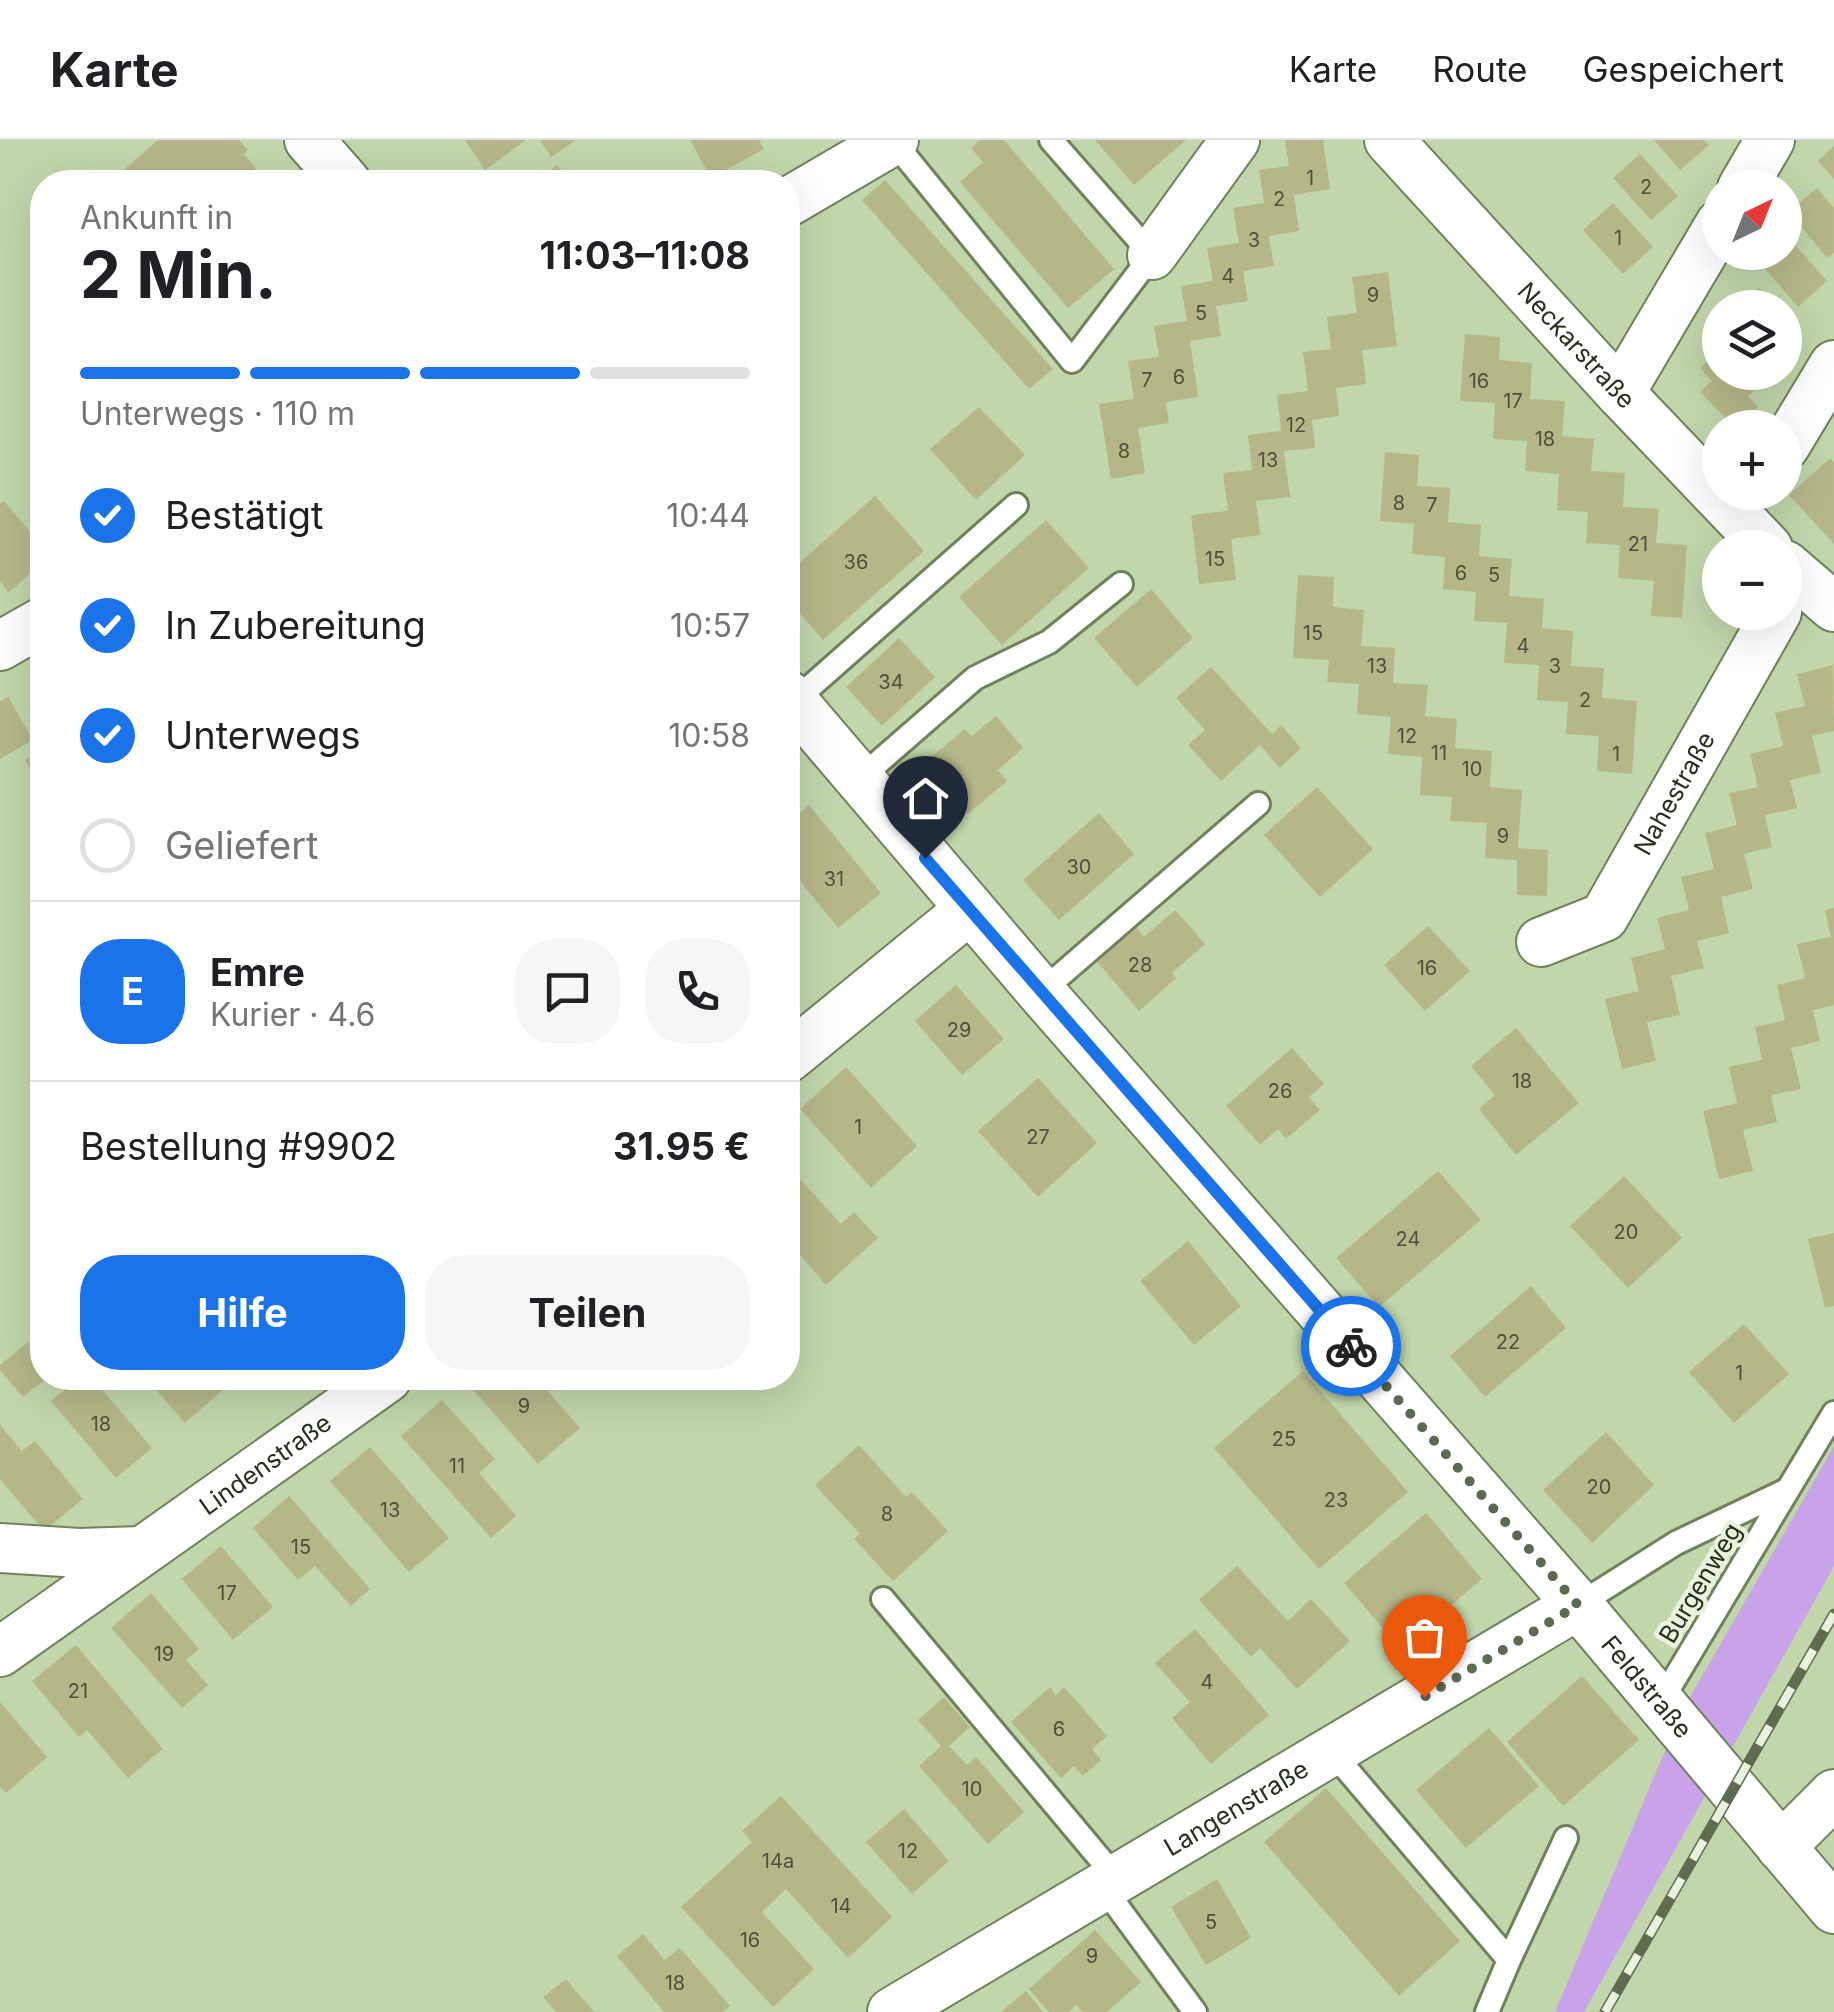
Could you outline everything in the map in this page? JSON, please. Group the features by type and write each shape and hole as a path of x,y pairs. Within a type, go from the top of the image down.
{"street":[{"path":"308,140 335,170"},
{"path":"800,195 893,140"},
{"path":"1152,255 1235,140"},
{"name":"Neckarstraße","path":"1389,140 1746,530"},
{"path":"1752,170 1770,140"},
{"path":"1620,393 1702,254"},
{"path":"1802,418 1834,365"},
{"name":"Neckarstraße","path":"1802,582 1834,607"},
{"path":"0,646 30,629"},
{"name":"Nahestraße","path":"1541,942 1604,916 1739,630"},
{"name":"Feldstraße","path":"800,711 1578,1605 1834,1909"},
{"path":"800,1048 970,909"},
{"name":"Lindenstraße","path":"0,1652 370,1390"},
{"path":"0,1548 79,1553 142,1551"},
{"name":"Langenstraße","path":"892,2012 1578,1605"},
{"path":"1781,1847 1834,1794"}],"lane":[{"path":"893,140 1072,361 1152,255 1051,140"},
{"path":"800,690 1016,505"},
{"path":"858,780 975,678 1049,642 1121,584"},
{"path":"1041,992 1258,804"},
{"name":"Burgenweg","path":"1660,1704 1834,1413"},
{"name":"Burgenweg","path":"1578,1605 1676,1543 1787,1490"},
{"path":"883,1600 1110,1883 1195,2012"},
{"path":"1332,1752 1509,1960"},
{"path":"1487,2012 1566,1838"}],"shaded area":[{"path":"1834,1446 1834,1566 1584,2012 1555,2012 1681,1713"}],"building":[{"path":"158,140 239,140 256,168 254,170 124,170"},
{"path":"465,140 526,140 485,170"},
{"path":"540,140 576,140 551,157"},
{"path":"690,140 759,140 764,149 726,170 707,170"},
{"path":"980,140 1004,140 1114,269 1068,308 960,182 983,162 971,148"},
{"path":"1095,140 1186,140 1134,185"},
{"path":"1285,140 1323,140 1330,189 1294,195 1299,231 1269,236 1274,266 1243,271 1248,301 1216,306 1221,336 1190,341 1198,397 1166,402 1169,423 1138,428 1145,473 1111,479 1099,404 1134,399 1128,361 1159,357 1154,326 1187,321 1181,286 1213,281 1207,248 1239,243 1233,208 1264,203 1259,170 1289,166"},
{"path":"1654,140 1704,140 1709,145 1680,170"},
{"path":"1834,146 1834,179 1818,161"},
{"path":"1640,154 1678,196 1651,220 1613,178"},
{"path":"885,180 1053,369 1029,389 862,200"},
{"path":"1817,188 1834,208 1834,253 1827,258 1802,228 1802,201"},
{"path":"1613,203 1653,247 1623,274 1583,230"},
{"path":"1802,253 1827,281 1802,303 1802,290 1783,290 1766,270 1802,270"},
{"path":"1388,272 1397,346 1362,350 1366,384 1336,388 1339,416 1312,420 1315,448 1284,451 1290,497 1256,501 1260,535 1231,539 1236,580 1199,584 1191,515 1228,511 1223,473 1252,470 1248,435 1281,431 1277,395 1308,391 1303,352 1331,349 1327,317 1357,313 1352,277"},
{"path":"1465,334 1500,337 1499,360 1532,363 1530,399 1565,401 1562,436 1594,439 1591,471 1625,473 1623,507 1659,509 1656,543 1687,545 1682,618 1651,616 1654,581 1618,578 1620,545 1586,543 1588,512 1557,510 1559,474 1525,471 1527,441 1493,439 1495,403 1460,401"},
{"path":"1755,390 1748,396 1758,407 1718,410 1700,392"},
{"path":"979,407 1025,455 976,500 930,449"},
{"path":"1385,452 1419,455 1417,486 1450,488 1448,522 1481,525 1479,556 1512,559 1509,596 1544,599 1542,628 1573,631 1571,666 1604,668 1602,698 1637,701 1632,774 1597,771 1599,736 1566,734 1568,702 1537,700 1539,665 1504,663 1507,623 1474,621 1476,592 1443,589 1445,557 1412,554 1414,524 1380,521"},
{"path":"1830,458 1834,462 1834,544 1802,509 1802,483"},
{"path":"875,496 924,551 823,640 800,614 800,562"},
{"path":"4,501 30,532 30,574 9,592 0,581 0,504"},
{"path":"1046,520 1089,568 1002,645 959,597"},
{"path":"1298,575 1334,577 1333,607 1364,610 1361,646 1395,648 1393,683 1428,685 1425,716 1457,719 1455,748 1492,751 1490,787 1522,790 1518,848 1548,850 1547,896 1517,895 1517,860 1485,858 1487,823 1450,821 1452,797 1420,795 1422,757 1388,754 1391,717 1357,714 1359,684 1327,682 1329,660 1293,658"},
{"path":"1151,589 1193,638 1137,687 1094,638"},
{"path":"899,638 935,677 882,726 846,687"},
{"path":"1833,665 1834,731 1812,736 1821,773 1790,780 1797,808 1765,815 1772,847 1744,854 1753,889 1721,897 1729,933 1697,941 1704,968 1671,976 1680,1015 1647,1022 1656,1061 1622,1069 1605,999 1639,991 1631,958 1665,949 1657,918 1689,910 1681,877 1714,869 1705,833 1737,825 1729,793 1758,787 1750,754 1783,746 1775,713 1805,706 1797,674"},
{"path":"1211,667 1272,734 1281,725 1301,748 1280,768 1260,745 1221,781 1188,745 1205,730 1176,698"},
{"path":"8,697 30,735 30,742 0,759 0,701"},
{"path":"996,716 1023,748 998,770 1007,781 968,814 924,763 965,729 972,736"},
{"path":"1317,787 1373,849 1320,897 1264,835"},
{"path":"809,805 881,893 838,928 800,881 800,813"},
{"path":"1099,813 1134,854 1059,920 1023,880"},
{"path":"1834,908 1834,1005 1813,1010 1820,1041 1791,1048 1801,1089 1771,1095 1777,1122 1743,1130 1753,1171 1719,1179 1703,1111 1737,1103 1729,1067 1762,1060 1755,1027 1785,1020 1777,985 1805,978 1797,944 1831,937 1825,910"},
{"path":"1175,910 1205,944 1172,973 1176,978 1139,1011 1094,958 1133,924 1144,937"},
{"path":"1428,926 1470,971 1425,1011 1384,965"},
{"path":"956,985 1004,1039 962,1075 915,1021"},
{"path":"1516,1028 1579,1103 1516,1155 1479,1109 1495,1095 1471,1066"},
{"path":"1292,1048 1324,1084 1309,1097 1320,1110 1286,1139 1278,1129 1260,1145 1226,1106"},
{"path":"846,1067 917,1146 871,1188 800,1109"},
{"path":"1038,1078 1097,1143 1038,1197 978,1131"},
{"path":"1438,1171 1481,1220 1379,1307 1336,1258"},
{"path":"1624,1176 1682,1238 1628,1288 1570,1226"},
{"path":"800,1179 841,1224 854,1212 878,1238 826,1285 800,1255"},
{"path":"1834,1233 1834,1306 1825,1308 1808,1239"},
{"path":"1188,1241 1241,1306 1194,1345 1140,1281"},
{"path":"1531,1286 1566,1328 1485,1397 1450,1356"},
{"path":"1744,1324 1789,1374 1734,1423 1689,1372"},
{"path":"28,1342 32,1390 23,1397 0,1365"},
{"path":"1303,1371 1408,1492 1319,1569 1214,1448"},
{"path":"64,1390 102,1390 152,1448 116,1478 51,1401"},
{"path":"156,1390 223,1390 185,1423"},
{"path":"473,1390 547,1390 580,1428 538,1464"},
{"path":"442,1400 495,1459 479,1473 516,1516 491,1538 401,1436"},
{"path":"0,1425 22,1451 35,1441 83,1499 44,1531 0,1479"},
{"path":"1606,1432 1654,1485 1592,1543 1543,1490"},
{"path":"859,1445 906,1497 912,1492 948,1531 893,1581 854,1539 860,1534 815,1485"},
{"path":"370,1447 449,1538 409,1572 330,1481"},
{"path":"289,1496 370,1589 351,1606 315,1566 298,1580 253,1528"},
{"path":"1426,1513 1482,1579 1400,1648 1344,1583"},
{"path":"221,1546 273,1607 233,1640 182,1579"},
{"path":"1237,1566 1288,1621 1311,1599 1350,1641 1297,1689 1260,1648 1251,1657 1199,1600"},
{"path":"151,1593 199,1649 186,1660 208,1685 182,1708 111,1628"},
{"path":"1195,1629 1269,1715 1211,1764 1172,1718 1190,1702 1155,1663"},
{"path":"76,1645 163,1749 128,1778 87,1730 79,1737 32,1681"},
{"path":"1582,1676 1639,1740 1563,1806 1507,1742"},
{"path":"1050,1687 1056,1695 1064,1687 1107,1736 1092,1749 1101,1760 1083,1776 1074,1766 1061,1778 1011,1722"},
{"path":"944,1697 970,1727 949,1746 967,1765 976,1757 1024,1812 988,1844 919,1766 941,1746 918,1720"},
{"path":"0,1702 47,1757 6,1793 0,1787"},
{"path":"1489,1728 1539,1786 1466,1848 1416,1790"},
{"path":"1326,1788 1460,1941 1399,1996 1264,1842"},
{"path":"781,1796 892,1917 848,1958 786,1889 762,1912 814,1969 773,2007 681,1907 752,1842 742,1831"},
{"path":"904,1809 949,1861 912,1894 866,1842"},
{"path":"1217,1879 1251,1938 1206,1965 1171,1907"},
{"path":"1095,1930 1141,1982 1107,2012 1082,2012 1076,2005 1069,2012 1049,2012 1029,1989"},
{"path":"643,1934 665,1960 680,1948 730,2006 723,2012 664,2012 617,1956"},
{"path":"566,1979 594,2012 556,2012 543,1997"},
{"path":"1026,1991 1043,2012 1001,2012"}],"railway":[{"path":"1605,2012 1834,1614"}],"way so far":[{"path":"1351,1346 1578,1605 1424,1697"}],"route":[{"path":"925,858 1351,1346"}]}
